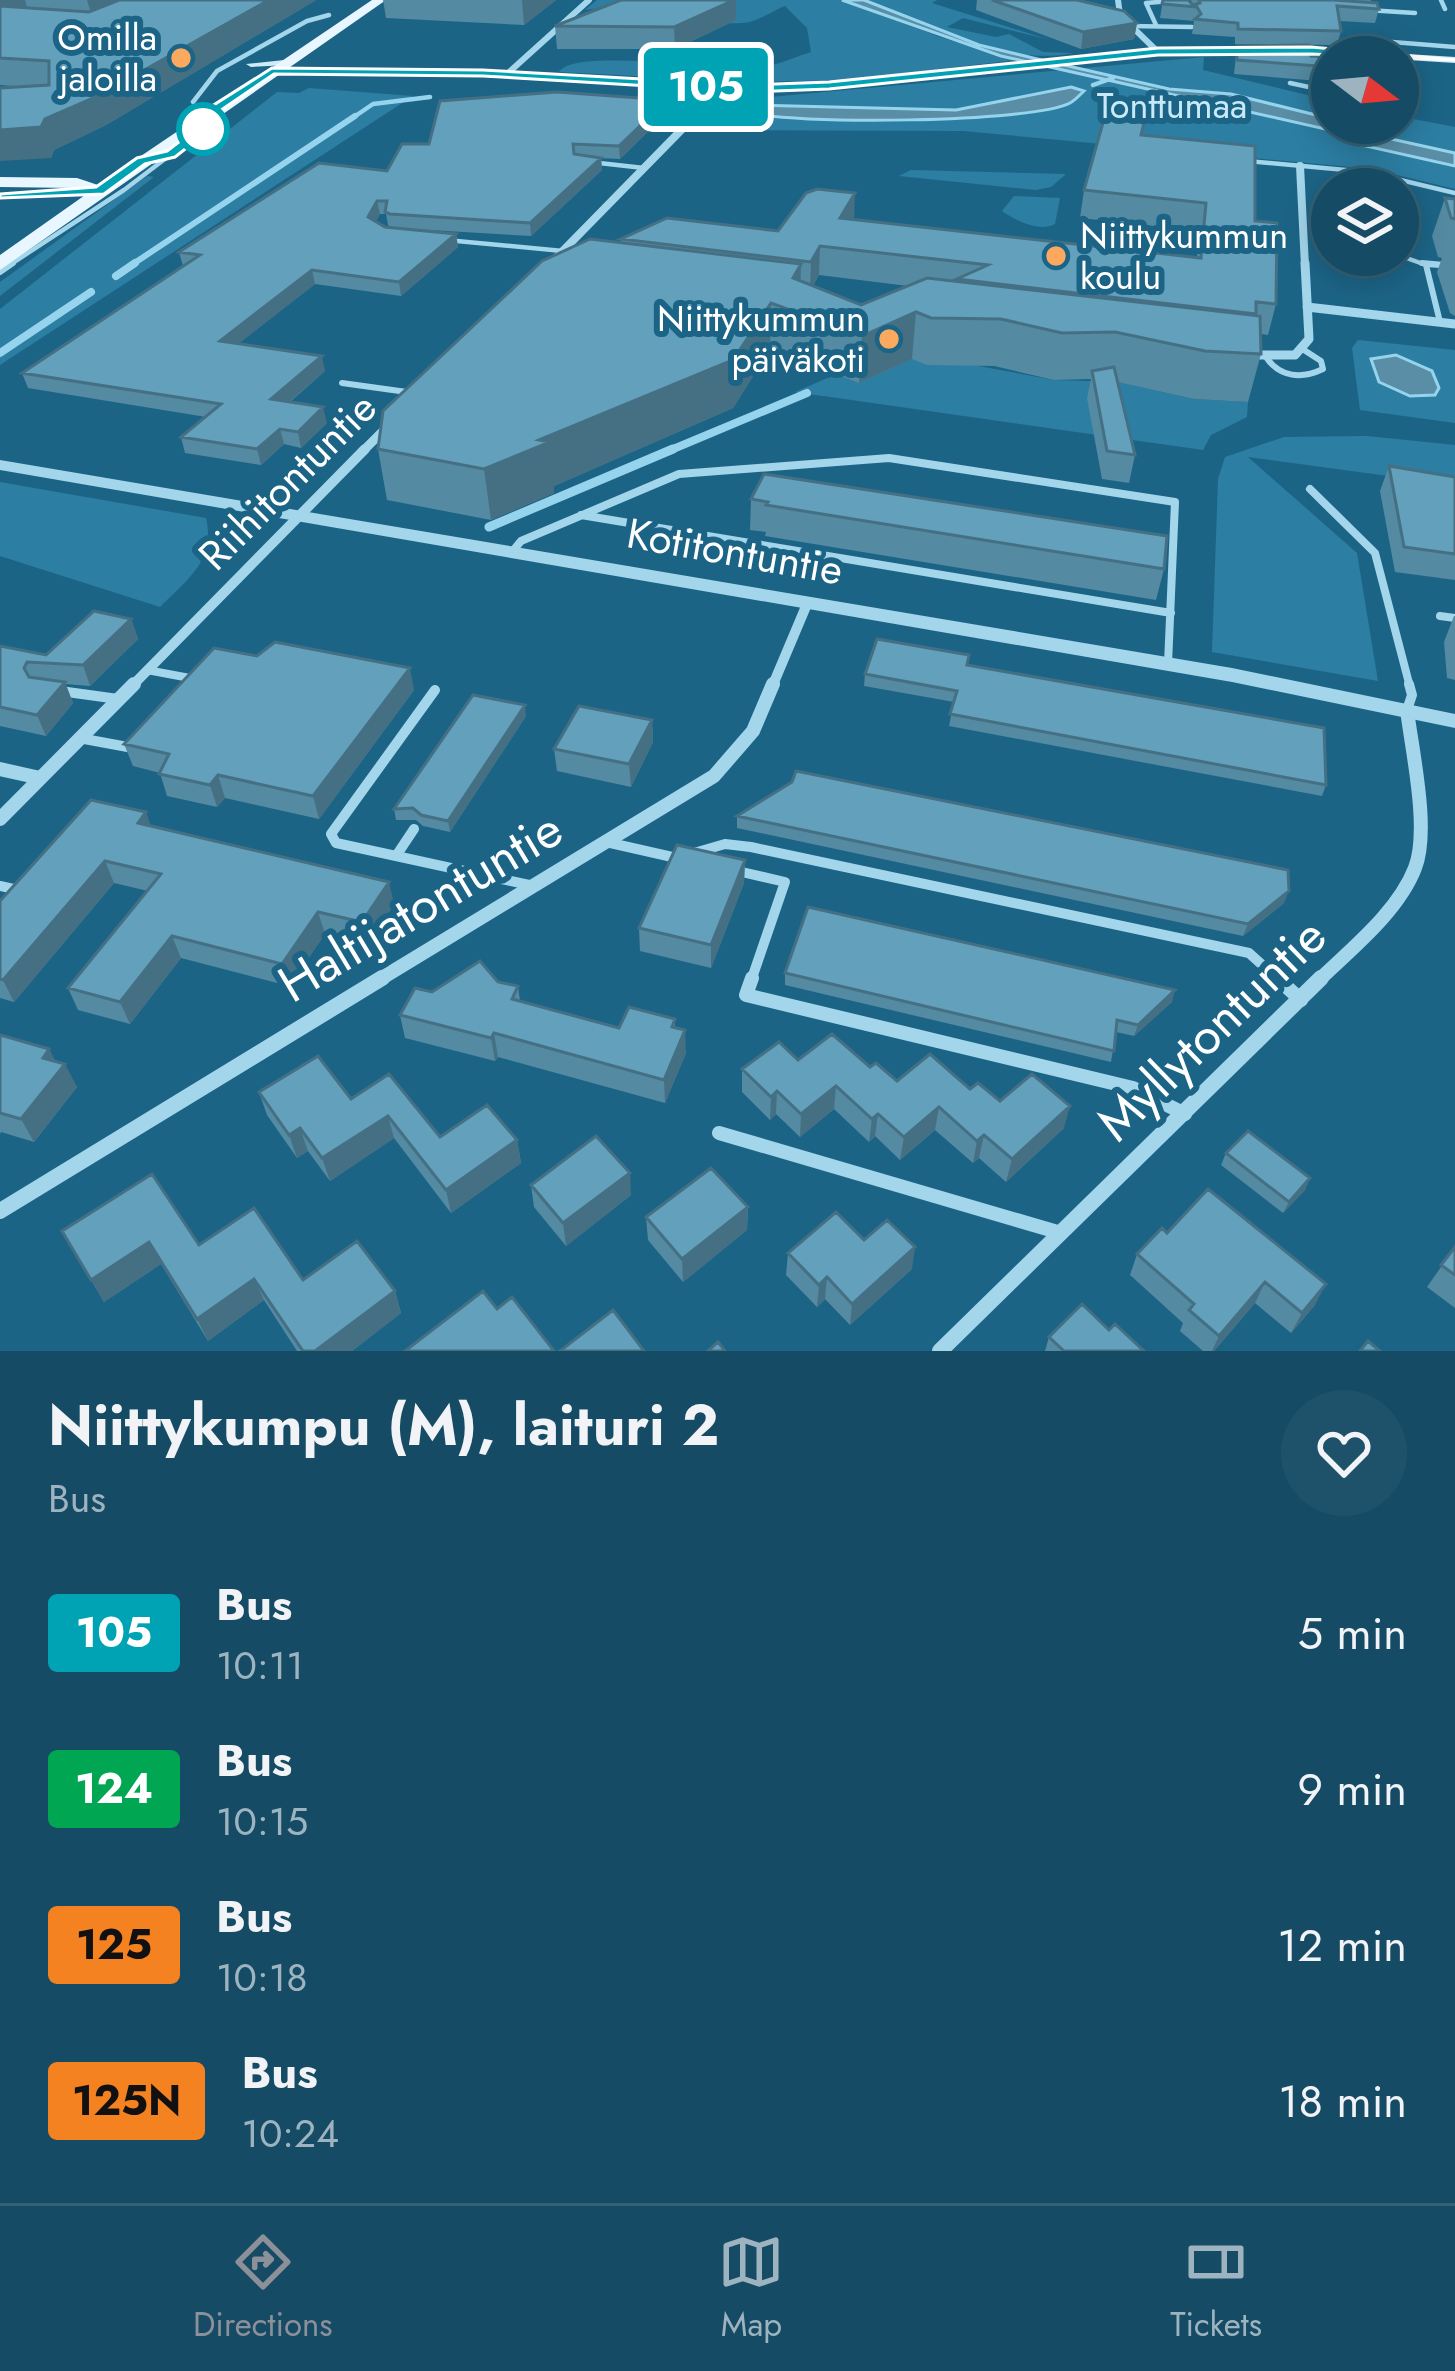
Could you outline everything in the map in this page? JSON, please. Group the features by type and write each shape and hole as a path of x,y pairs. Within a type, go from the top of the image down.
{"main road":[{"path":"0,238 46,205 141,161 251,64 351,0"},
{"path":"163,122 199,109 278,67 380,0"},
{"path":"1158,52 1311,50"},
{"path":"1419,55 1455,60"},
{"path":"251,64 278,67"},
{"path":"457,73 722,88"},
{"path":"0,182 89,182"},
{"path":"0,268 89,182"},
{"path":"0,194 46,205"}],"street":[{"path":"507,74 589,0"},
{"path":"1118,0 1120,15 1158,52"},
{"path":"562,270 545,268 722,88"},
{"path":"1227,352 1281,358 1304,350 1309,339 1300,166"},
{"path":"1306,307 1455,324"},
{"name":"Riihitontuntie","path":"0,819 431,383"},
{"name":"Kotitontuntie","path":"0,465 1168,664 1455,721"},
{"name":"Haltijatontuntie","path":"0,1211 714,776 753,731 807,604"},
{"name":"Myllytontuntie","path":"940,1351 1377,924 1416,867 1419,816 1407,710"},
{"path":"0,769 40,778"}],"lane":[{"path":"1441,0 1444,8"},
{"path":"1156,25 1146,3 1176,2"},
{"path":"1349,8 1415,13"},
{"path":"0,268 203,130 199,109 209,76 307,21 329,15"},
{"path":"1129,26 1192,27"},
{"path":"1419,49 1455,47"},
{"path":"1290,83 1311,88"},
{"path":"141,161 171,154"},
{"path":"1228,159 1367,172 1455,193"},
{"path":"578,161 644,168"},
{"path":"442,240 563,251"},
{"path":"1419,262 1455,266"},
{"path":"1426,265 1440,322"},
{"path":"1433,293 1444,294"},
{"path":"1266,357 1282,373 1316,374 1323,369 1321,361 1304,350"},
{"path":"342,383 420,394"},
{"path":"512,551 521,541 679,474 890,458 1175,502 1168,664"},
{"path":"1310,489 1375,553 1412,695 1407,710"},
{"path":"581,515 1171,613"},
{"path":"1440,616 1455,618"},
{"path":"146,670 201,680"},
{"path":"42,688 118,699"},
{"path":"435,691 331,834 336,843 534,886"},
{"path":"79,738 139,749"},
{"path":"396,856 414,829"},
{"path":"606,842 699,862"},
{"path":"678,858 725,844 751,847 1249,953 1302,1000"},
{"path":"721,867 785,881 746,995 1133,1088 1185,1114"},
{"path":"0,886 18,890"},
{"path":"719,1133 1061,1233"}],"green space":[{"path":"597,0 842,0 1017,60 846,80 749,82 559,72 592,61 767,66 811,52 807,28 785,6 753,21 722,23 624,8 585,10"},
{"path":"865,0 937,0 932,3 1050,40 963,18 947,27 996,37 1009,34 1043,52 1073,53 1047,56 993,49"},
{"name":"Tonttumaa","path":"1204,57 1203,70 1311,96 1311,144 1419,144 1419,120 1455,127 1455,189 1419,180 1419,168 1361,168 963,131 719,130 759,98"},
{"path":"309,88 413,96 0,365 0,309 277,92 299,93"},
{"path":"911,170 1066,174 1051,187 1036,190 899,176"},
{"path":"147,176 154,177 0,296 0,282"},
{"path":"1014,196 1060,198 1055,224 1029,225 1002,211"},
{"path":"1358,340 1455,350 1455,423 1360,410 1352,348"},
{"path":"892,350 1054,380 1120,382 1194,399 1248,402 1247,417 1211,435 1203,450 795,392"},
{"path":"1367,436 1455,445 1455,485 1248,457 1357,553 1378,681 1212,652 1218,479 1225,457 1284,437"},
{"path":"0,482 206,518 207,546 197,568 160,607 0,556"}],"shaded area":[{"path":"842,0 864,0 979,45 1169,89 1231,94 1311,114 1311,126 1001,56"},
{"path":"1071,87 1084,91 1070,103 1009,115 857,120 744,112 752,105 956,110"},
{"path":"1414,144 1455,153 1455,166 1361,145"},
{"path":"1396,355 1432,371 1439,388 1435,395 1410,396 1379,382 1371,359"}],"building":[{"path":"119,0 269,0 98,96 45,119 41,127 0,130 0,88 49,85 49,61 0,58 0,6 89,12"},
{"path":"621,0 734,0 674,27 555,26"},
{"path":"992,0 1077,0 1124,11 1137,23 1083,32"},
{"path":"1163,0 1188,0 1193,5 1199,0 1333,0 1377,3 1379,9 1337,6 1341,31 1238,29 1238,23 1195,19 1201,14 1197,7 1162,4"},
{"path":"1308,45 1311,65 1237,60 1237,46"},
{"path":"557,92 667,100 619,146 573,144 574,154 601,158 530,223 390,214 385,212 387,201 377,201 368,217 385,227 456,234 399,282 312,270 220,341 322,356 271,399 323,407 298,432 280,429 257,449 181,437 221,404 22,373 200,255 179,252 319,163 387,171 402,144 429,144 440,101"},
{"path":"1104,119 1144,123 1141,135 1255,146 1255,221 1277,223 1276,304 1256,302 1256,314 957,279 988,265 820,246 811,262 621,239 667,218 778,231 806,193 817,189 855,193 840,218 1201,258 1206,203 1084,190"},
{"path":"1445,198 1455,199 1455,219 1451,218"},
{"path":"590,239 801,264 793,278 861,305 927,278 1260,316 1261,354 1205,351 1115,332 1062,333 1001,319 931,318 916,312 862,336 771,303 733,360 539,440 550,442 484,469 378,449 383,411 542,261"},
{"path":"1114,367 1135,455 1107,451 1092,371"},
{"path":"1389,466 1455,477 1455,554 1404,547"},
{"path":"764,474 1167,536 1164,569 766,505 768,502 751,499"},
{"path":"94,611 131,619 83,665 27,662 24,668 29,677 65,682 37,715 0,707 0,646 46,655"},
{"path":"877,639 969,655 967,665 1324,728 1326,785 950,714 957,691 865,674"},
{"path":"275,642 410,668 313,796 218,775 210,785 159,774 169,754 124,744 214,648 257,656"},
{"path":"473,695 525,705 448,821 421,815 413,808 394,809"},
{"path":"579,706 652,720 629,764 554,749"},
{"path":"796,771 1288,870 1289,891 1248,924 737,816 792,782"},
{"path":"91,800 146,812 138,823 389,882 362,922 318,912 282,964 172,936 120,1002 68,988 161,874 105,861 0,979 0,901"},
{"path":"677,845 745,860 711,945 639,928"},
{"path":"808,907 1175,990 1138,1025 1117,1020 1114,1051 785,973"},
{"path":"480,961 498,982 518,986 512,999 619,1028 629,1007 675,1019 672,1027 685,1030 664,1080 494,1033 491,1038 400,1015 415,988 432,992"},
{"path":"832,1034 870,1067 876,1063 897,1081 930,1054 970,1089 978,1083 1000,1101 1032,1074 1070,1106 1012,1159 984,1135 977,1141 939,1107 904,1137 878,1114 872,1119 836,1086 801,1114 777,1091 771,1097 742,1069 779,1042 798,1060"},
{"path":"0,1035 49,1049 43,1058 65,1064 21,1119 0,1113"},
{"path":"318,1056 351,1099 389,1074 440,1137 487,1105 517,1140 446,1190 388,1116 322,1158 300,1128 289,1135 259,1092"},
{"path":"1248,1131 1310,1178 1289,1202 1226,1153"},
{"path":"596,1136 630,1173 563,1223 531,1185"},
{"path":"711,1168 748,1207 682,1259 646,1217"},
{"path":"152,1174 199,1245 254,1208 303,1280 357,1241 395,1291 315,1351 303,1351 254,1279 197,1319 149,1242 91,1280 62,1231"},
{"path":"1208,1189 1326,1284 1302,1313 1265,1282 1219,1336 1189,1310 1194,1304 1137,1254 1162,1228 1167,1233"},
{"path":"836,1212 864,1240 887,1220 915,1247 852,1304 827,1277 819,1285 788,1253"},
{"path":"1455,1247 1455,1275 1441,1265"},
{"path":"483,1291 497,1309 512,1297 554,1351 405,1351"},
{"path":"1082,1304 1109,1330 1115,1324 1144,1351 1064,1351 1049,1337"},
{"path":"613,1310 644,1351 560,1351"},
{"path":"1368,1341 1380,1351 1360,1351"}],"waterway":[{"path":"1093,85 1113,78"},
{"path":"351,119 373,104 430,97"},
{"path":"130,266 355,116"},
{"path":"116,276 135,263"},
{"path":"0,353 91,292"},
{"path":"666,452 807,393"},
{"path":"489,527 673,449"}],"bus line":[{"name":"105","path":"0,194 99,191 141,161 171,154 203,130 205,116 272,71 483,73 750,89 829,86 1158,52 1311,50 1455,60"}],"place":[{"name":"Omilla jaloilla","path":"181,58"},
{"name":"Niittykummun koulu","path":"1056,256"},
{"name":"Niittykummun päiväkoti","path":"889,339"}]}
